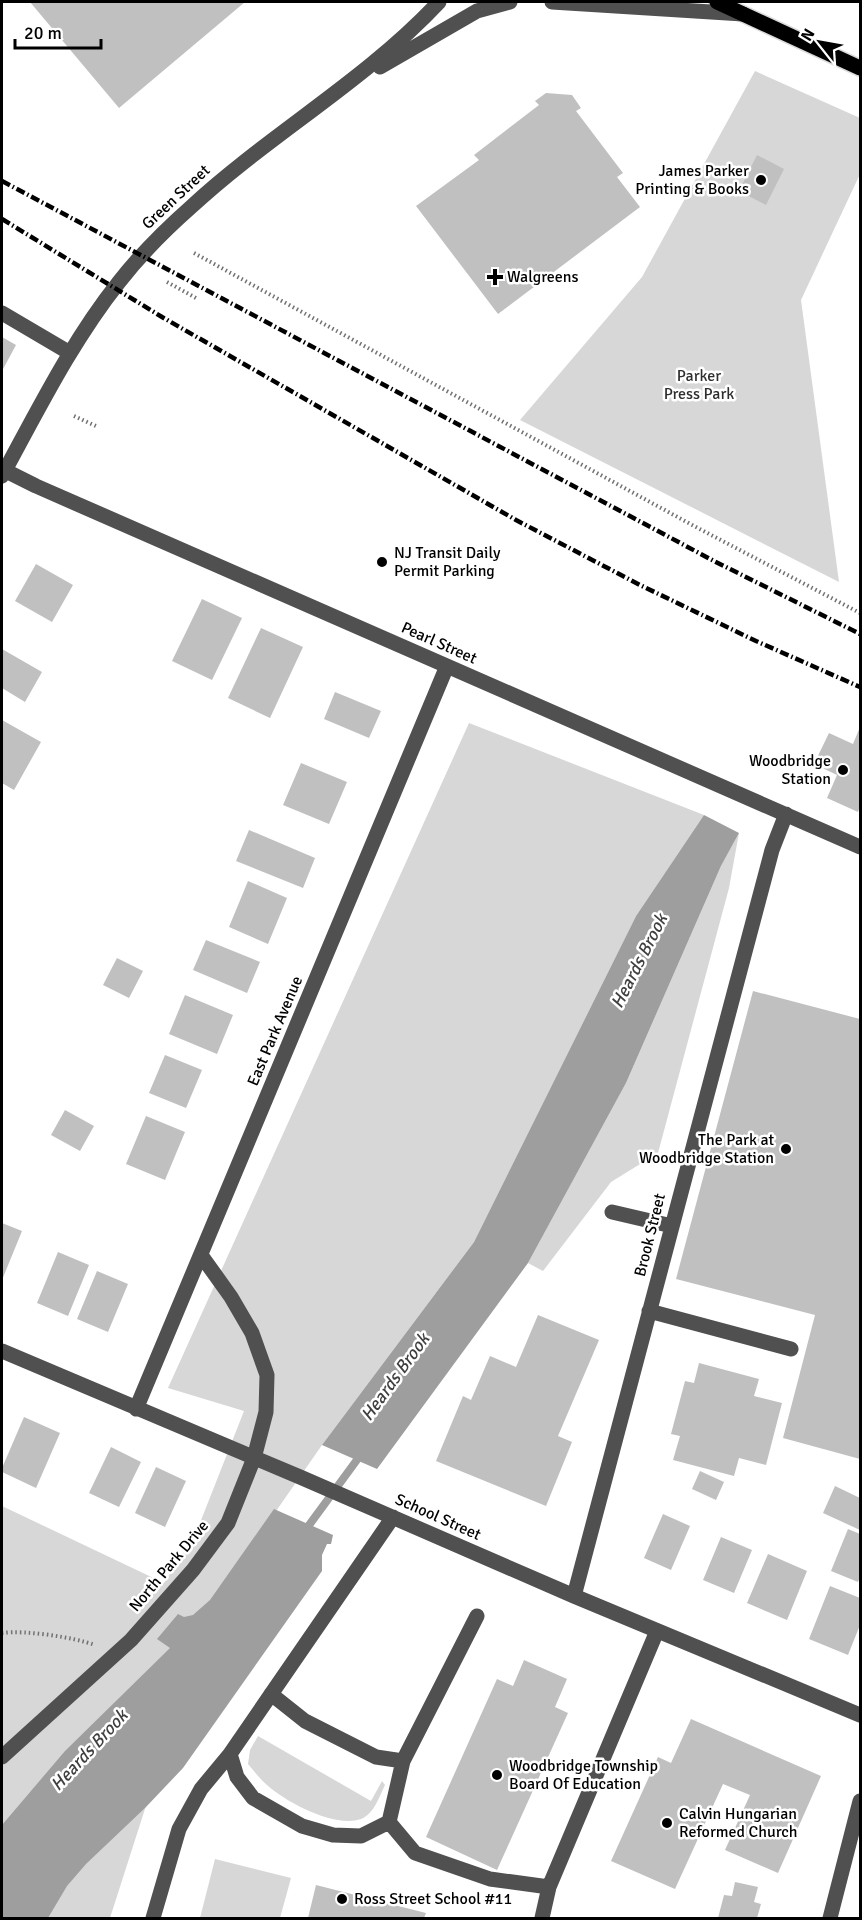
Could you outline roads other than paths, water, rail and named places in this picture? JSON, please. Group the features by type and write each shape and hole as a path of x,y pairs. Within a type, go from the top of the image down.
{"main road":[{"path":"717,2 861,68"}],"street":[{"name":"Green Street","path":"3,473 8,450 86,327 117,283 161,235 227,175 341,89 392,47 439,2"},
{"path":"341,89 459,20 485,8 510,2"},
{"path":"552,2 745,14"},
{"path":"2,313 70,353"},
{"name":"Pearl Street","path":"3,473 861,846"},
{"name":"East Park Avenue","path":"135,1409 447,666"},
{"name":"Brook Street","path":"574,1596 772,850 786,814"},
{"path":"612,1212 672,1226"},
{"name":"North Park Drive","path":"2,1757 131,1640 193,1570 228,1523 254,1458 266,1412 267,1375 252,1334 231,1297 201,1255"},
{"path":"649,1311 791,1349"},
{"name":"School Street","path":"2,1351 574,1596 861,1715"},
{"path":"153,1918 179,1829 201,1789 230,1754 393,1517"},
{"path":"389,1822 403,1761 477,1616"},
{"path":"542,1918 549,1887 657,1631"},
{"path":"272,1694 305,1721 376,1757 403,1761"},
{"path":"230,1754 237,1777 253,1798 302,1826 333,1836 361,1836 389,1822"},
{"path":"830,1918 861,1801"},
{"path":"389,1822 415,1852 490,1879 549,1887"}],"water":[{"path":"704,815 739,833 721,866 626,1083 528,1263 377,1469 322,1445 474,1242 636,916"},
{"path":"274,1509 333,1535 331,1544 327,1544 322,1555 322,1571 183,1768 86,1864 67,1886 48,1918 2,1918 2,1825 65,1751 170,1648 157,1639 178,1614 184,1617 193,1615 210,1600"}],"waterway":[{"name":"Heards Brook","path":"304,1532 362,1453"}],"railway":[{"path":"2,181 714,561 860,634"},
{"path":"2,219 162,317 516,520 640,585 756,641 860,687"}],"place":[{"name":"James Parker Printing & Books","path":"761,180"},
{"name":"Walgreens","path":"495,277"},
{"name":"NJ Transit Daily Permit Parking","path":"382,562"},
{"name":"Woodbridge Station","path":"843,770"},
{"name":"The Park at Woodbridge Station","path":"786,1149"},
{"name":"Woodbridge Township Board Of Education","path":"497,1775"},
{"name":"Calvin Hungarian Reformed Church","path":"667,1823"},
{"name":"Ross Street School #11","path":"342,1899"}],"park label":[{"name":"Parker Press Park","path":"699,385"}]}
